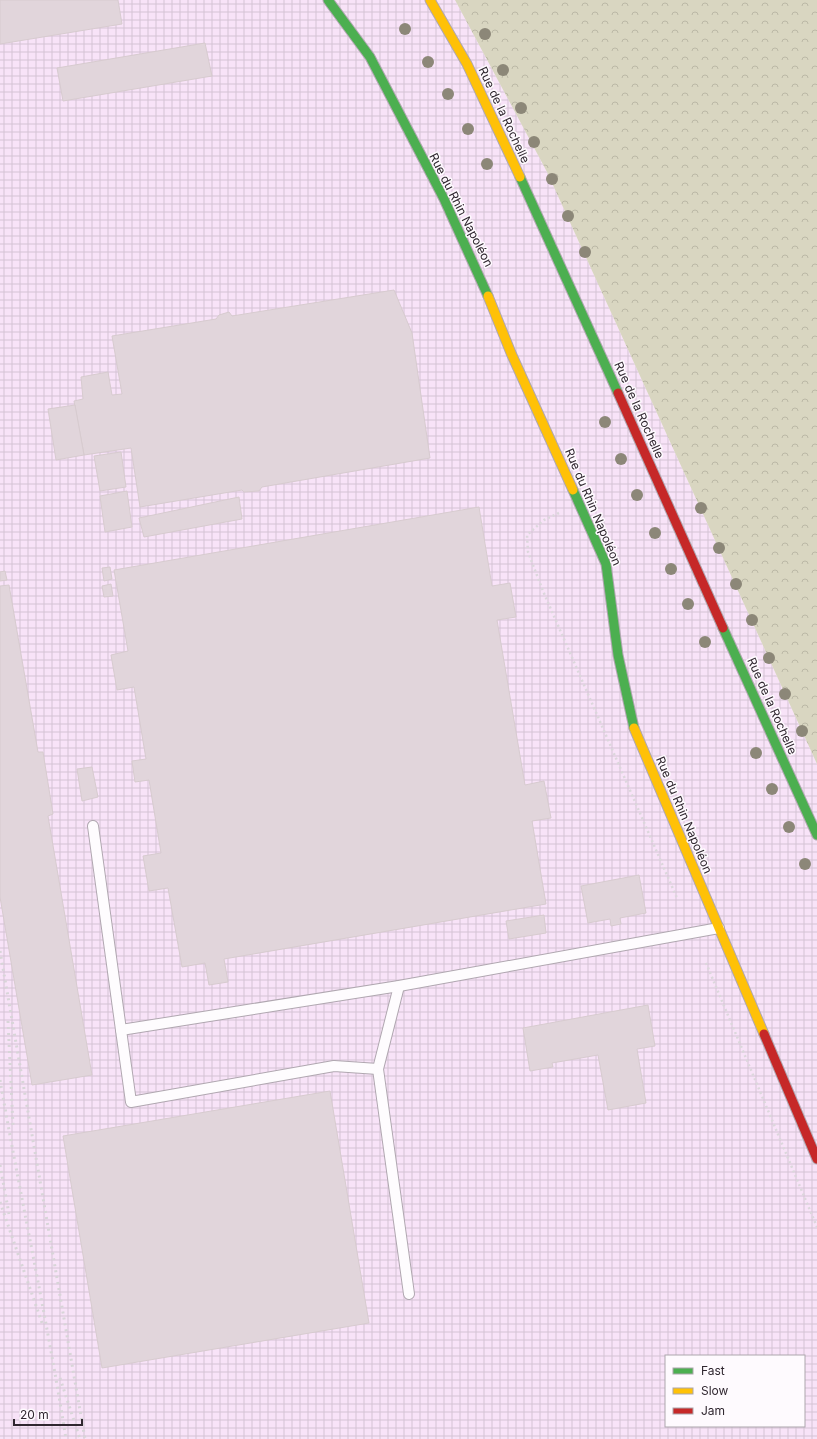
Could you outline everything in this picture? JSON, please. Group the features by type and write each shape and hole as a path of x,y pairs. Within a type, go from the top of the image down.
{"street":[{"name":"Rue du Rhin Napoléon","path":"328,0 370,57 444,199 484,282 511,353 603,555 611,591 614,631 626,701 634,727 817,1158"},
{"name":"Rue de la Rochelle","path":"430,0 467,64 495,122 817,835"}],"lane":[{"path":"93,826 131,1102 334,1066 378,1069"},
{"path":"121,1030 399,986 719,928"},
{"path":"399,986 378,1069 409,1294"}],"path":[{"path":"562,511 544,520 527,535 528,552 677,898"},
{"path":"706,963 817,1227"}],"shaded area":[{"path":"0,0 455,0 547,172 817,764 817,1439 0,1439"}],"green space":[{"path":"455,0 817,0 817,764 547,172"}],"building":[{"path":"0,0 118,0 122,24 0,44"},
{"path":"205,43 212,76 63,101 57,68"},
{"path":"394,290 412,333 430,458 262,487 259,491 244,492 242,490 140,507 131,448 84,455 74,401 83,399 81,377 108,372 112,395 122,394 112,336 216,319 219,315 229,312 232,316"},
{"path":"75,405 84,455 56,460 48,409"},
{"path":"121,452 126,487 100,491 94,456"},
{"path":"127,491 132,527 105,532 100,496"},
{"path":"239,497 242,519 144,537 139,518"},
{"path":"479,507 492,586 510,583 516,617 497,620 525,785 544,781 551,818 532,821 546,904 224,959 228,982 209,985 205,963 182,967 168,888 149,891 143,856 161,853 149,780 135,782 132,761 146,759 134,687 117,690 111,655 128,651 114,570"},
{"path":"110,567 112,579 104,581 102,568"},
{"path":"5,571 7,580 0,581 0,572"},
{"path":"111,584 113,596 104,597 102,586"},
{"path":"9,585 38,752 43,752 53,814 48,816 92,1075 32,1085 0,897 0,586"},
{"path":"92,767 98,797 82,801 77,769"},
{"path":"639,875 646,913 620,918 621,924 611,926 610,919 588,923 581,886"},
{"path":"544,915 546,933 509,939 506,921"},
{"path":"648,1005 655,1046 637,1049 646,1103 608,1110 598,1055 552,1063 553,1067 530,1071 523,1028"},
{"path":"330,1091 369,1323 102,1368 63,1136"}],"railway":[{"path":"0,951 85,1439"},
{"path":"8,1021 13,1125"},
{"path":"0,1080 51,1349 66,1439"},
{"path":"0,1165 9,1214"},
{"path":"0,1202 42,1323"},
{"path":"60,1378 80,1439"}],"traffic: fast":[{"path":"328,0 370,57 444,199 488,296"},
{"path":"520,177 618,393"},
{"path":"573,490 606,564 618,655 634,728"},
{"path":"723,628 817,835"}],"traffic: slow":[{"path":"430,0 467,64 520,177"},
{"path":"488,296 511,353 573,490"},
{"path":"634,728 764,1034"}],"traffic: jam":[{"path":"618,393 723,628"},
{"path":"764,1034 817,1159"}]}
